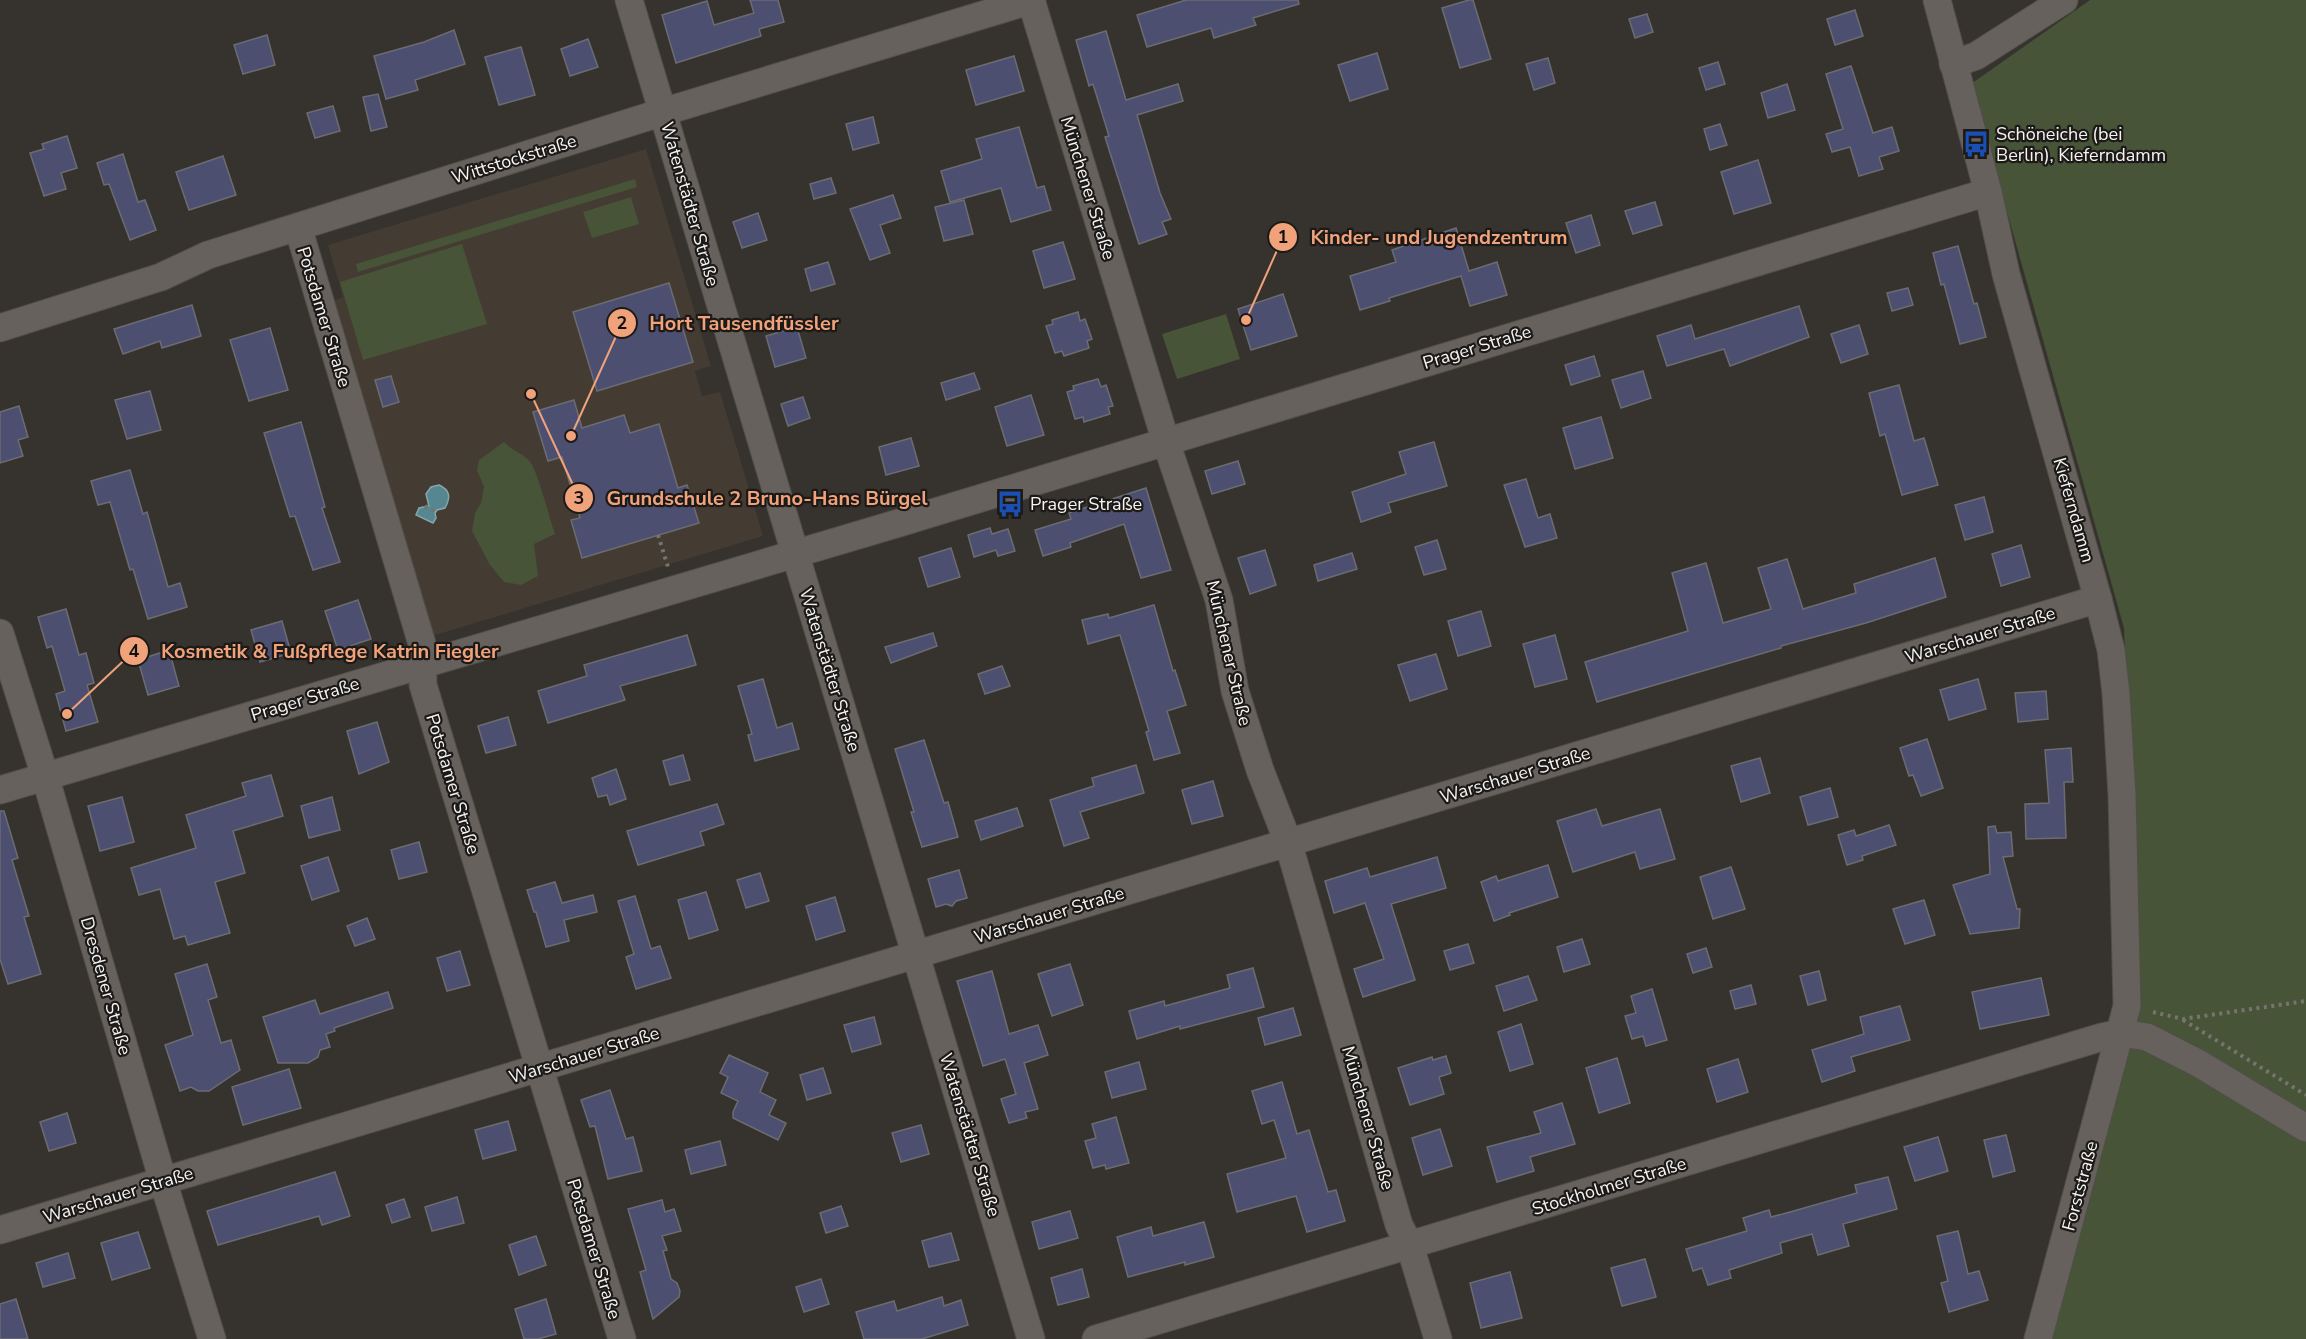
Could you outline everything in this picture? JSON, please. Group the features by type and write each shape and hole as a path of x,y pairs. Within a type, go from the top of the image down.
{"street":[{"name":"Watenstädter Straße","path":"629,0 1031,1339"},
{"name":"Wittstockstraße","path":"0,328 161,277 208,255 663,112 1031,0"},
{"name":"Münchener Straße","path":"1031,0 1166,442 1219,600 1235,691 1260,770 1288,842 1400,1226 1410,1246 1438,1339"},
{"name":"Kieferndamm","path":"1937,0 1988,192 2006,274 2111,650 2122,795 2127,1006 2121,1033"},
{"path":"1953,64 1976,56 2064,0"},
{"name":"Prager Straße","path":"0,790 1166,442 1988,192"},
{"name":"Potsdamer Straße","path":"297,227 422,644 423,685 622,1339"},
{"name":"Warschauer Straße","path":"0,1230 2098,599"},
{"name":"Dresdener Straße","path":"0,633 45,776 163,1181 212,1339"},
{"path":"2121,1033 2147,1036 2306,1128"},
{"name":"Stockholmer Straße","path":"1096,1339 2121,1033"},
{"name":"Forststraße","path":"2038,1339 2121,1033"}],"path":[{"path":"425,506 438,513"},
{"path":"658,535 666,561"},
{"path":"2182,1020 2306,1001"},
{"path":"2127,1006 2182,1020 2306,1095"}],"shaded area":[{"path":"646,149 711,366 695,371 702,396 720,392 763,536 432,636 332,302 343,297 328,245"}],"green space":[{"path":"2090,0 2306,0 2306,1339 2049,1339 2138,989 2124,628 1971,84"},
{"path":"635,179 637,187 358,272 356,264"},
{"path":"631,197 639,224 592,238 583,212"},
{"path":"462,244 487,324 363,360 340,282"},
{"path":"1226,314 1240,359 1177,379 1162,334"},
{"path":"504,442 527,459 533,467 555,534 534,544 538,576 521,585 504,582 490,565 472,531 475,513 481,503 484,487 477,470 479,460"}],"water":[{"path":"439,485 447,492 448,500 445,508 435,513 436,518 433,523 416,515 419,508 429,506 426,494 431,487"}],"building":[{"path":"750,0 778,0 784,22 759,29 761,36 676,63 662,15 707,1 714,25 754,13"},
{"path":"1186,0 1298,0 1299,4 1253,18 1256,25 1214,38 1211,28 1147,47 1137,15"},
{"path":"1473,0 1491,59 1460,68 1442,8"},
{"path":"1855,10 1863,36 1835,45 1827,19"},
{"path":"1647,14 1653,32 1635,38 1629,19"},
{"path":"454,30 465,64 415,80 418,90 386,99 374,56 424,42"},
{"path":"1106,31 1126,100 1178,84 1183,101 1137,115 1160,193 1171,219 1162,222 1167,234 1139,244 1105,137 1109,136 1093,84 1089,86 1076,40"},
{"path":"267,35 275,65 243,74 234,45"},
{"path":"588,39 598,67 570,76 561,49"},
{"path":"521,47 535,95 499,105 485,57"},
{"path":"1377,53 1388,89 1350,101 1338,65"},
{"path":"1014,56 1024,91 976,105 966,70"},
{"path":"1548,58 1555,83 1534,90 1526,64"},
{"path":"1718,62 1725,84 1706,90 1699,68"},
{"path":"1851,66 1873,133 1892,127 1899,151 1879,157 1883,169 1859,176 1850,147 1832,152 1826,134 1843,129 1826,74"},
{"path":"1787,84 1795,110 1768,118 1761,93"},
{"path":"378,94 387,127 371,131 363,97"},
{"path":"333,106 340,131 315,138 307,113"},
{"path":"873,117 879,143 853,150 846,124"},
{"path":"1720,124 1727,145 1710,150 1704,129"},
{"path":"1019,127 1037,188 1044,186 1051,210 1011,222 1001,188 950,202 941,171 982,159 976,139"},
{"path":"67,136 77,168 61,173 66,189 44,196 30,153 44,149 42,144"},
{"path":"123,154 138,202 145,200 156,230 130,240 109,184 104,185 97,163"},
{"path":"223,156 236,195 189,210 176,172"},
{"path":"1758,160 1771,203 1734,214 1721,172"},
{"path":"831,178 836,193 814,199 810,184"},
{"path":"893,195 901,218 880,225 890,253 870,260 850,209"},
{"path":"964,200 973,234 944,241 935,207"},
{"path":"1655,202 1662,225 1633,234 1625,211"},
{"path":"758,213 767,240 742,248 733,222"},
{"path":"1591,215 1600,245 1576,253 1566,223"},
{"path":"1456,228 1469,271 1497,262 1507,295 1470,306 1461,276 1389,298 1390,301 1360,310 1350,276 1396,262 1392,250"},
{"path":"1063,242 1075,279 1044,288 1033,251"},
{"path":"1958,246 1986,337 1960,344 1933,253"},
{"path":"828,262 835,284 811,291 805,269"},
{"path":"669,283 693,362 597,391 573,312"},
{"path":"1908,288 1913,305 1892,311 1887,293"},
{"path":"1283,294 1297,336 1251,350 1238,309"},
{"path":"192,305 201,336 162,348 160,341 123,354 114,329"},
{"path":"1799,306 1809,337 1730,366 1724,349 1667,366 1657,336 1691,325 1695,339"},
{"path":"1078,312 1080,321 1085,319 1092,339 1087,341 1089,348 1064,356 1062,351 1055,353 1046,326 1053,324 1052,320"},
{"path":"1859,325 1868,354 1841,363 1831,334"},
{"path":"797,327 806,358 775,367 766,336"},
{"path":"270,328 288,390 249,401 230,340"},
{"path":"1594,356 1600,376 1571,385 1565,365"},
{"path":"1643,371 1651,398 1621,408 1612,380"},
{"path":"974,373 980,389 946,400 941,383"},
{"path":"391,376 399,402 383,407 375,380"},
{"path":"1098,379 1101,387 1106,385 1113,406 1108,407 1110,414 1084,422 1083,417 1075,419 1067,392 1074,390 1073,386"},
{"path":"1899,385 1914,441 1924,438 1938,485 1902,495 1885,434 1880,436 1869,393"},
{"path":"150,391 161,430 127,439 115,400"},
{"path":"1031,395 1044,435 1007,446 995,407"},
{"path":"803,397 810,418 788,426 781,404"},
{"path":"574,400 582,428 624,415 630,433 659,424 678,488 687,485 699,523 582,558 571,520 580,518 562,457 548,461 533,412"},
{"path":"19,406 28,437 18,440 23,456 0,463 0,412"},
{"path":"1601,417 1613,458 1575,469 1563,428"},
{"path":"301,422 325,507 322,508 340,562 313,570 295,516 290,517 264,433"},
{"path":"911,438 919,466 886,475 879,447"},
{"path":"1434,442 1447,486 1388,503 1391,512 1361,522 1352,492 1406,474 1399,452"},
{"path":"1238,461 1245,484 1212,494 1205,471"},
{"path":"130,470 143,514 147,512 168,587 180,583 187,607 148,619 133,569 130,570 110,502 98,505 91,481"},
{"path":"1526,479 1538,518 1550,514 1557,538 1525,547 1504,485"},
{"path":"1146,488 1171,570 1141,578 1124,524 1070,543 1071,547 1043,556 1035,530 1071,519 1069,513"},
{"path":"1984,497 1993,532 1965,540 1955,505"},
{"path":"990,528 992,534 1008,529 1015,551 998,556 996,550 974,557 968,535"},
{"path":"1437,540 1446,569 1424,575 1415,547"},
{"path":"2021,545 2030,577 2001,586 1992,554"},
{"path":"951,548 960,577 928,587 919,558"},
{"path":"1265,550 1276,585 1250,594 1238,558"},
{"path":"1352,553 1357,569 1318,581 1314,565"},
{"path":"1935,558 1946,597 1866,623 1781,646 1781,648 1597,702 1585,662 1688,631 1672,573 1706,563 1723,623 1771,609 1758,568 1787,559 1803,609 1856,593 1854,584"},
{"path":"358,600 371,639 338,650 325,611"},
{"path":"1154,605 1173,671 1175,670 1186,705 1167,711 1180,753 1154,760 1146,732 1149,731 1120,635 1088,644 1082,620 1108,614 1109,618"},
{"path":"66,609 79,655 86,653 94,683 87,685 98,722 66,731 56,694 65,691 52,646 47,648 38,617"},
{"path":"1481,611 1491,646 1458,656 1448,621"},
{"path":"282,621 291,653 260,662 251,630"},
{"path":"933,633 937,646 891,663 885,647"},
{"path":"687,635 696,665 620,686 625,700 548,723 538,691 587,676 584,665"},
{"path":"1555,635 1567,679 1535,687 1523,644"},
{"path":"169,650 179,686 148,695 138,660"},
{"path":"1436,654 1447,689 1410,701 1398,665"},
{"path":"1002,666 1010,686 985,694 978,674"},
{"path":"763,679 777,728 792,723 799,749 755,761 748,735 752,734 738,686"},
{"path":"1978,679 1986,709 1949,720 1940,690"},
{"path":"2046,691 2048,719 2018,722 2015,693"},
{"path":"508,717 516,745 486,753 478,726"},
{"path":"377,722 389,762 359,774 347,731"},
{"path":"1927,739 1943,788 1921,796 1913,775 1909,776 1900,748"},
{"path":"924,740 944,803 948,802 958,837 922,847 895,749"},
{"path":"2071,748 2073,782 2064,782 2066,838 2026,839 2025,804 2049,803 2045,750"},
{"path":"683,755 690,780 670,785 663,761"},
{"path":"1760,758 1770,793 1741,802 1731,766"},
{"path":"1136,765 1144,793 1080,812 1089,838 1064,846 1050,800 1094,786 1092,778"},
{"path":"616,769 626,799 610,805 607,795 598,797 592,778"},
{"path":"271,775 283,816 233,831 245,873 215,882 230,933 188,945 185,936 174,939 160,889 139,895 131,868 196,848 186,815 246,796 242,783"},
{"path":"1213,781 1223,816 1192,824 1182,790"},
{"path":"1830,788 1838,817 1808,825 1800,797"},
{"path":"122,797 134,842 100,851 88,806"},
{"path":"332,797 340,830 309,838 301,806"},
{"path":"717,804 724,824 700,832 704,845 638,865 627,831"},
{"path":"1017,808 1023,826 981,840 975,821"},
{"path":"1596,809 1602,826 1660,809 1675,859 1640,869 1635,852 1573,872 1557,821"},
{"path":"0,811 4,811 18,858 12,860 29,916 24,917 41,974 8,984 0,959"},
{"path":"1889,825 1896,845 1862,856 1863,860 1847,865 1838,835 1854,830 1856,836"},
{"path":"1995,826 1997,833 2011,832 2013,856 2003,857 2017,909 2020,909 2019,928 1970,934 1953,885 1990,874 1988,827"},
{"path":"419,842 427,872 399,879 391,850"},
{"path":"328,857 339,891 312,900 301,866"},
{"path":"1437,857 1446,888 1391,904 1415,980 1363,997 1354,969 1384,959 1365,903 1334,913 1325,881 1367,868 1370,877"},
{"path":"1548,865 1558,897 1509,913 1510,915 1494,921 1481,882 1496,876 1498,881"},
{"path":"1731,867 1745,909 1713,919 1700,877"},
{"path":"959,870 967,898 956,901 952,906 946,904 936,907 928,879"},
{"path":"760,873 769,901 746,908 737,880"},
{"path":"555,882 562,903 593,895 597,912 564,920 569,941 546,947 527,890"},
{"path":"706,892 718,930 689,939 678,900"},
{"path":"635,896 651,949 660,946 671,978 636,989 626,957 634,954 618,901"},
{"path":"835,897 845,931 816,940 806,906"},
{"path":"1924,900 1935,935 1905,944 1893,909"},
{"path":"367,918 375,939 355,946 347,926"},
{"path":"1582,939 1590,964 1564,972 1557,947"},
{"path":"1468,944 1474,963 1450,970 1444,951"},
{"path":"1706,948 1712,967 1693,973 1687,954"},
{"path":"460,951 470,985 447,991 437,958"},
{"path":"207,964 217,997 208,1000 221,1043 231,1040 240,1070 209,1091 198,1091 191,1087 180,1091 165,1045 193,1035 175,974"},
{"path":"1070,964 1083,1005 1052,1016 1038,974"},
{"path":"1253,968 1264,1007 1180,1029 1180,1026 1137,1039 1129,1011 1164,1001 1165,1006 1230,988 1227,975"},
{"path":"992,971 1009,1034 1038,1025 1048,1055 1024,1063 1038,1109 1025,1112 1027,1118 1009,1123 1001,1099 1016,1094 1005,1059 983,1066 957,981"},
{"path":"1819,971 1826,1000 1808,1005 1800,976"},
{"path":"1528,976 1537,1000 1504,1011 1496,986"},
{"path":"2041,978 2049,1015 1980,1029 1972,992"},
{"path":"1751,985 1756,1004 1735,1009 1730,991"},
{"path":"1652,989 1667,1040 1646,1046 1643,1036 1632,1039 1625,1016 1636,1013 1631,996"},
{"path":"388,992 393,1008 334,1028 335,1031 326,1034 330,1047 320,1050 318,1057 308,1063 278,1063 263,1017 315,1000 320,1014"},
{"path":"1900,1006 1910,1040 1851,1057 1855,1071 1822,1082 1812,1050 1864,1034 1860,1017"},
{"path":"1293,1008 1301,1035 1265,1045 1258,1018"},
{"path":"874,1017 881,1044 852,1052 844,1025"},
{"path":"1521,1024 1533,1064 1510,1071 1498,1032"},
{"path":"729,1055 768,1073 760,1092 776,1100 769,1115 786,1123 778,1140 733,1118 738,1101 721,1093 728,1077 720,1073"},
{"path":"1446,1056 1451,1073 1439,1077 1444,1094 1410,1105 1398,1068 1432,1057 1433,1060"},
{"path":"1617,1058 1630,1103 1599,1113 1586,1068"},
{"path":"1738,1059 1748,1092 1717,1102 1707,1069"},
{"path":"1139,1062 1146,1089 1112,1098 1105,1072"},
{"path":"823,1068 831,1093 807,1100 800,1075"},
{"path":"289,1069 301,1108 243,1125 232,1087"},
{"path":"1282,1082 1297,1134 1309,1130 1328,1192 1336,1190 1345,1221 1307,1232 1296,1196 1237,1212 1227,1174 1286,1158 1274,1120 1262,1124 1252,1091"},
{"path":"610,1090 626,1139 633,1137 642,1171 608,1179 595,1126 590,1127 581,1100"},
{"path":"1562,1103 1575,1144 1530,1157 1534,1171 1497,1182 1487,1147 1541,1133 1534,1112"},
{"path":"67,1113 76,1143 49,1151 40,1122"},
{"path":"1116,1117 1129,1163 1106,1169 1105,1165 1093,1168 1085,1141 1096,1138 1092,1124"},
{"path":"508,1121 516,1150 483,1159 475,1130"},
{"path":"921,1125 929,1154 901,1162 892,1133"},
{"path":"1440,1129 1452,1166 1423,1175 1412,1138"},
{"path":"2006,1135 2015,1171 1993,1177 1984,1140"},
{"path":"1938,1137 1948,1171 1915,1181 1904,1147"},
{"path":"720,1141 726,1165 691,1174 685,1150"},
{"path":"335,1172 350,1216 322,1225 319,1216 218,1245 207,1211"},
{"path":"1888,1177 1897,1209 1843,1224 1849,1246 1818,1255 1812,1234 1780,1243 1782,1253 1729,1270 1731,1278 1708,1285 1702,1268 1693,1271 1686,1249 1747,1231 1743,1218 1769,1210 1771,1217 1790,1212 1857,1193 1855,1185"},
{"path":"457,1197 464,1223 432,1231 425,1207"},
{"path":"404,1199 410,1217 392,1223 386,1205"},
{"path":"662,1200 665,1212 674,1209 681,1231 662,1236 667,1250 663,1251 671,1279 677,1283 680,1291 679,1297 653,1319 640,1272 646,1270 628,1209"},
{"path":"841,1206 848,1226 826,1233 820,1213"},
{"path":"1070,1211 1078,1238 1039,1249 1032,1222"},
{"path":"1204,1222 1214,1257 1128,1277 1117,1237 1151,1227 1153,1236"},
{"path":"1958,1231 1968,1274 1979,1271 1988,1300 1949,1312 1941,1283 1948,1281 1937,1236"},
{"path":"138,1232 150,1268 112,1280 101,1243"},
{"path":"951,1233 959,1260 929,1267 922,1241"},
{"path":"536,1236 546,1265 519,1275 509,1245"},
{"path":"68,1253 75,1278 43,1287 36,1263"},
{"path":"1645,1259 1656,1297 1622,1306 1611,1268"},
{"path":"1082,1269 1089,1297 1058,1305 1051,1278"},
{"path":"1510,1272 1522,1318 1481,1328 1470,1283"},
{"path":"821,1279 829,1304 804,1312 796,1287"},
{"path":"942,1297 944,1306 961,1300 968,1325 922,1339 864,1339 856,1312 894,1301 897,1311"},
{"path":"16,1299 28,1339 0,1339 0,1304"},
{"path":"546,1299 556,1334 538,1339 524,1339 515,1309"}],"place":[{"name":"Schöneiche (bei Berlin), Kieferndamm","path":"1976,144"},
{"name":"Kinder- und Jugendzentrum","path":"1246,320"},
{"name":"Grundschule 2 Bruno-Hans Bürgel","path":"531,394"},
{"name":"Hort Tausendfüssler","path":"571,436"},
{"name":"Prager Straße","path":"1010,504"},
{"name":"Kosmetik & Fußpflege Katrin Fiegler","path":"67,714"}]}
